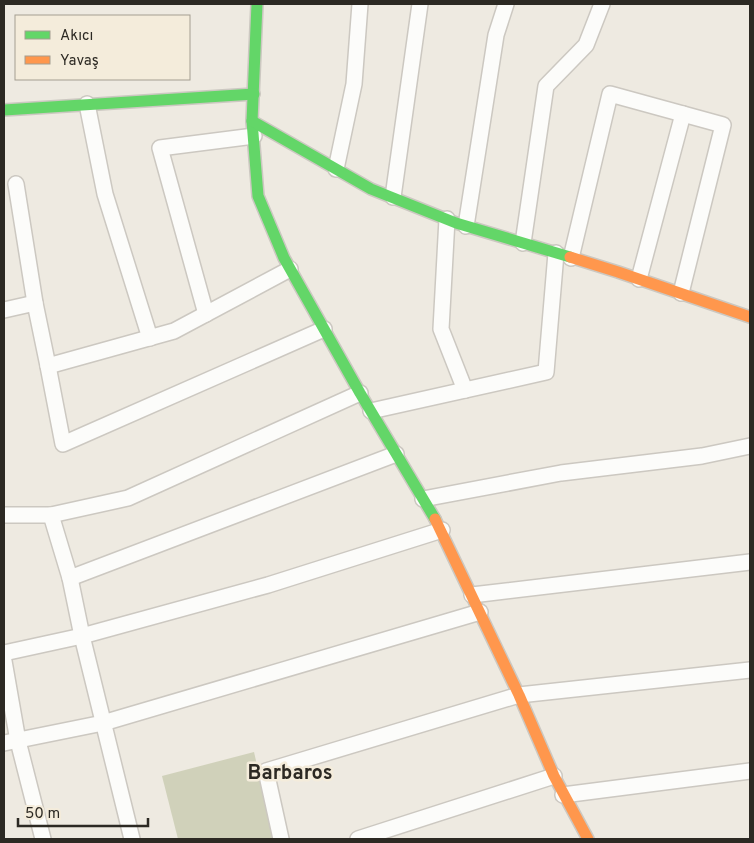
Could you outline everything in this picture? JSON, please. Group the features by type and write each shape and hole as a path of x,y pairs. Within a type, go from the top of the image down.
{"main road":[{"path":"257,4 253,129 258,196 290,268 360,393 442,530 519,695 554,776 588,839"},
{"path":"4,110 254,94"},
{"path":"253,129 336,169 371,189 447,219 639,279 750,318"}],"street":[{"path":"336,169 354,84 360,4"},
{"path":"393,197 420,4"},
{"path":"466,226 496,35 506,4"},
{"path":"523,243 546,86 586,45 602,4"},
{"path":"571,258 610,94 723,125 681,293"},
{"path":"87,104 105,194 150,338"},
{"path":"639,279 683,114"},
{"path":"206,314 160,148 253,129"},
{"path":"16,184 35,303 63,444 324,329"},
{"path":"447,219 441,329 466,390"},
{"path":"371,411 546,372 556,253"},
{"path":"48,366 174,331 290,268"},
{"path":"4,310 35,303"},
{"path":"4,515 51,516 128,498 360,393"},
{"path":"424,499 562,473 702,456 750,446"},
{"path":"70,578 396,454"},
{"path":"51,516 70,578 82,636 132,839"},
{"path":"4,653 82,636 268,585 442,530"},
{"path":"472,595 750,562"},
{"path":"11,742 103,723 480,612"},
{"path":"4,661 11,742 43,839"},
{"path":"281,839 266,771 519,695 750,670"},
{"path":"563,795 750,771"},
{"path":"358,839 554,776"}],"green space":[{"path":"254,752 274,839 178,839 162,776"}],"traffic: fast":[{"path":"257,4 252,121 258,196 284,258 360,393 435,519"},
{"path":"4,110 254,94"},
{"path":"252,121 371,189 456,223 570,257"}],"traffic: slow":[{"path":"570,257 750,317"},
{"path":"435,519 519,695 554,776 588,839"}],"district":[{"name":"Barbaros","path":"290,772"}]}
